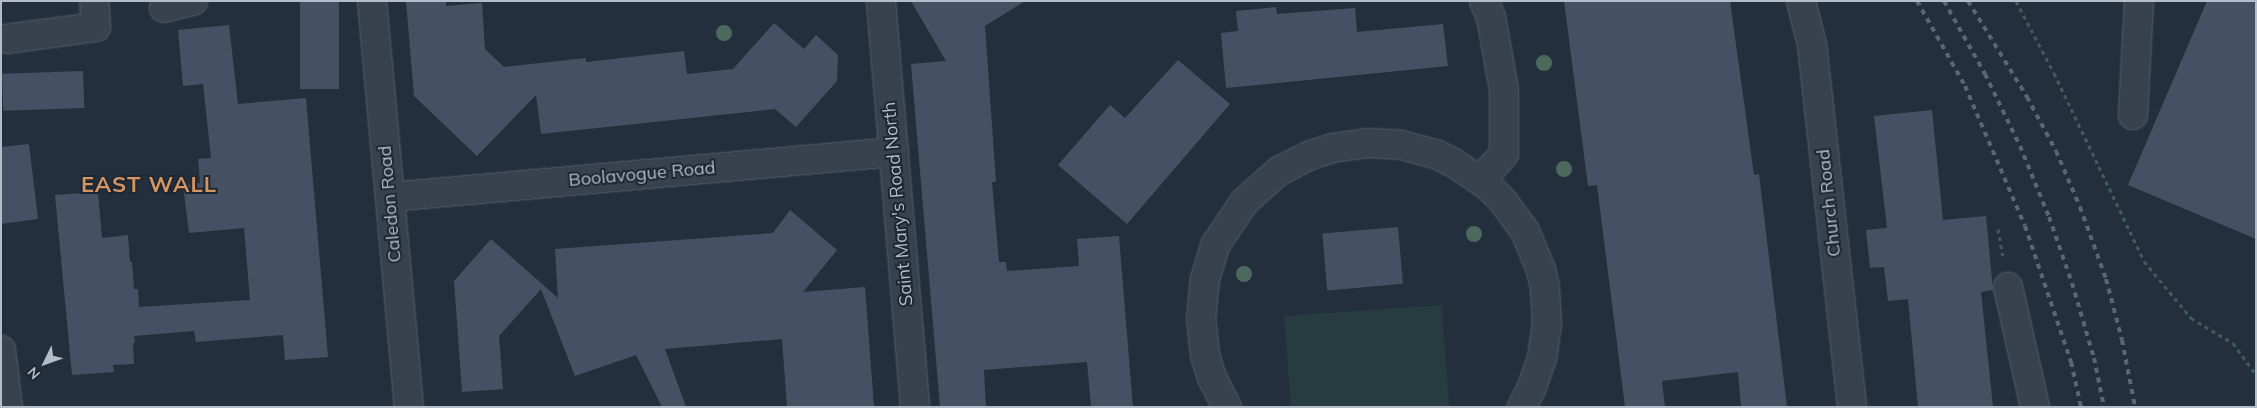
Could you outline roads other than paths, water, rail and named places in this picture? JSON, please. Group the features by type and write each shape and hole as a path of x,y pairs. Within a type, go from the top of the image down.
{"street":[{"path":"6,39 96,27 94,1"},
{"path":"164,8 193,1"},
{"name":"Caledon Road","path":"372,1 409,407"},
{"name":"Saint Mary's Road North","path":"881,1 915,407"},
{"path":"1480,180 1504,154 1504,90 1491,17 1484,1"},
{"name":"Church Road","path":"1801,1 1812,44 1852,407"},
{"path":"2133,115 2139,1"},
{"path":"1227,407 1212,378 1205,355 1201,318 1202,293 1210,260 1223,230 1258,187 1279,171 1311,155 1332,148 1366,143 1401,145 1454,162 1480,180 1503,200 1525,230 1538,262 1545,288 1547,323 1542,358 1532,387 1522,407"},
{"name":"Boolavogue Road","path":"390,197 894,152"},
{"path":"2008,287 2035,407"},
{"path":"1,350 8,407"}],"railway":[{"path":"1917,1 1965,86 2025,226 2071,362 2081,407"},
{"path":"1944,1 1985,74 2020,146 2049,217 2072,283 2094,358 2104,407"},
{"path":"1968,1 2027,97 2056,151 2080,207 2106,279 2122,340 2135,407"}],"district":[{"name":"EAST WALL","path":"149,185"}]}
